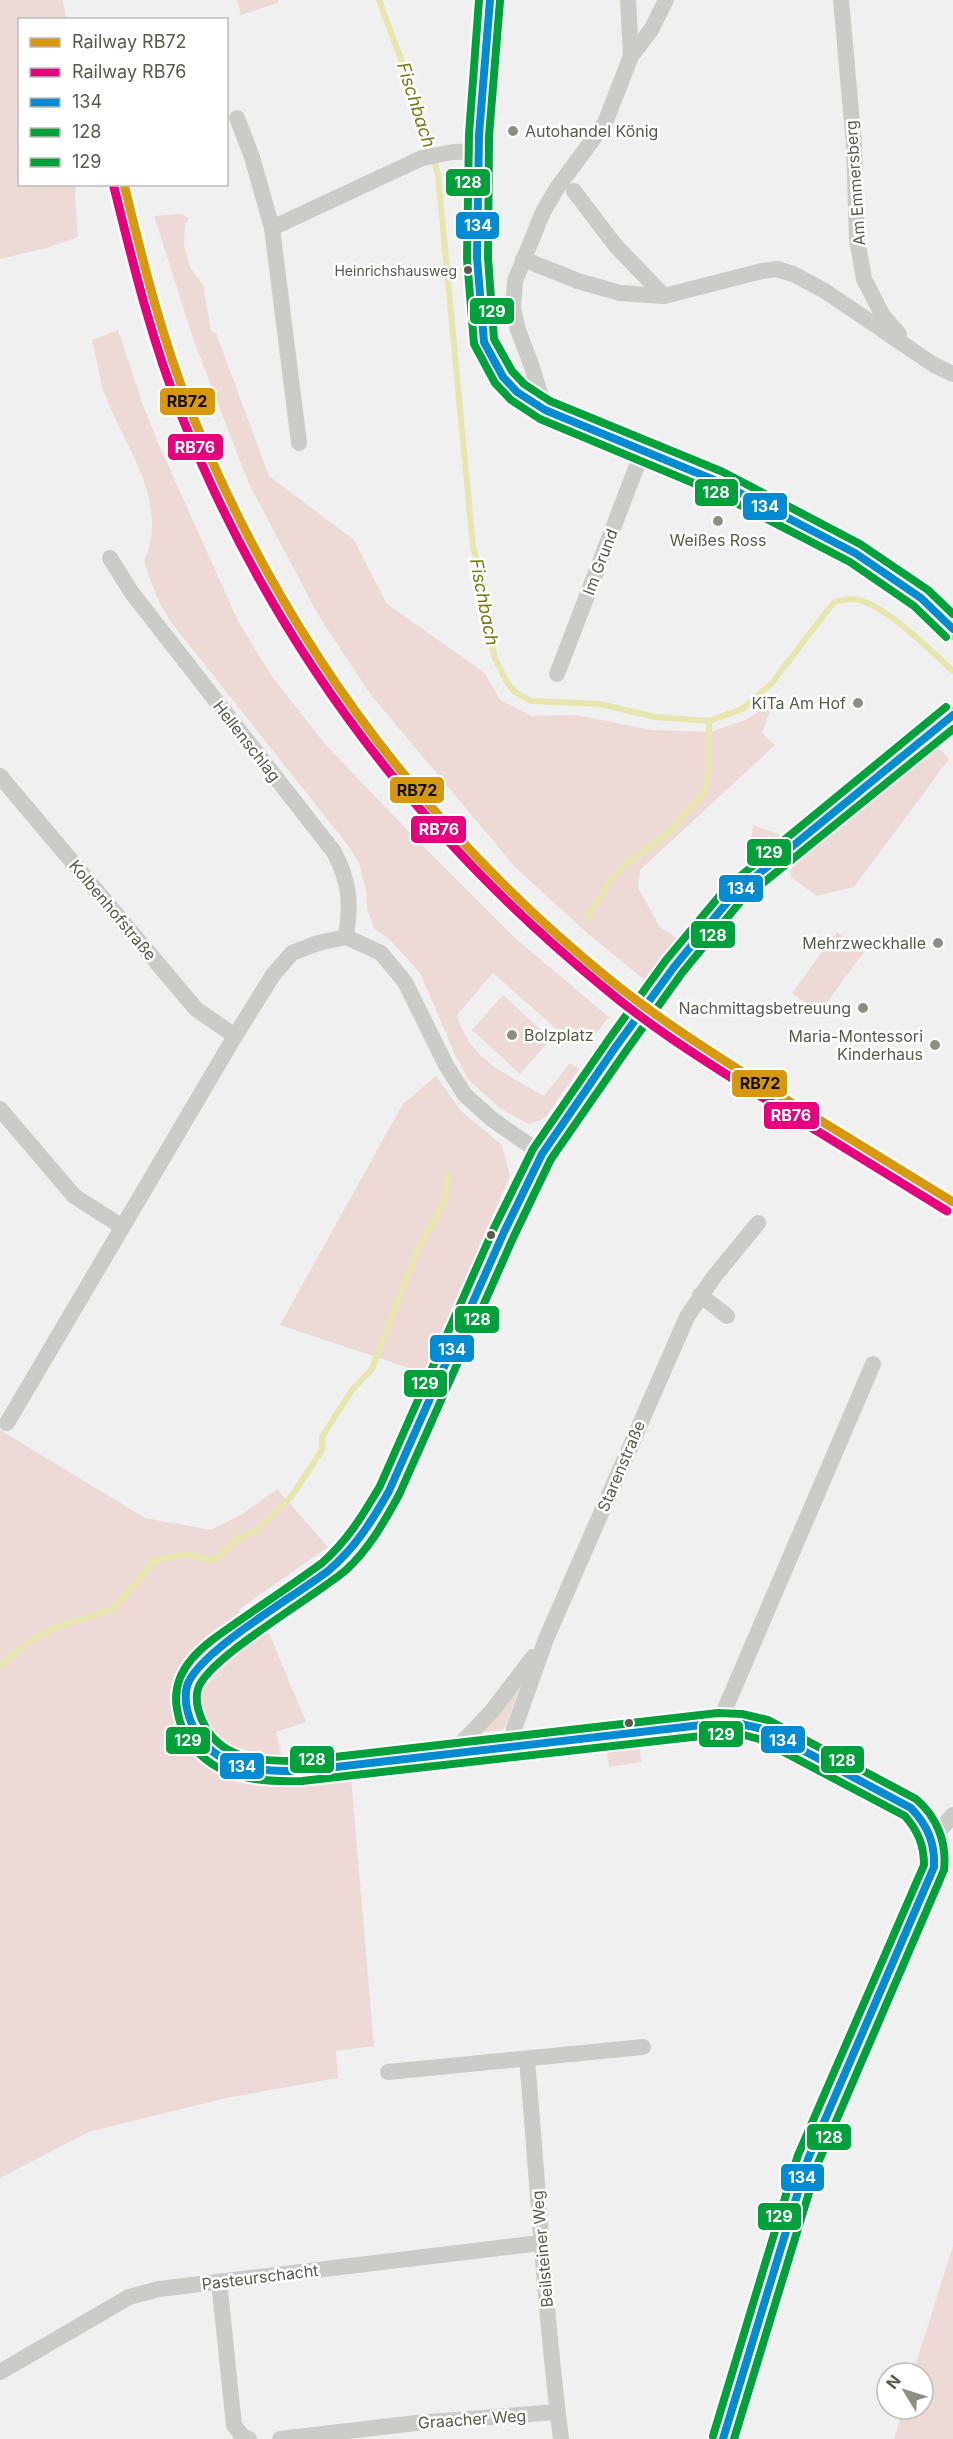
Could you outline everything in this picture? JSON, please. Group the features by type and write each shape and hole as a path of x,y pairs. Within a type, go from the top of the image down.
{"main road":[{"path":"490,0 478,151 477,258 484,342 503,377 517,392 545,410 719,482 855,553 882,569 921,598 953,629"}],"street":[{"path":"628,0 631,56"},
{"path":"545,410 518,330 513,308 514,281 557,188 605,123 631,56 651,30 666,0"},
{"name":"Am Emmersberg","path":"841,0 854,145 857,239 864,279 883,315 913,351"},
{"path":"237,118 252,157 272,228 299,443"},
{"path":"272,228 422,158 442,153 478,151"},
{"path":"574,191 615,245 664,296"},
{"name":"Am Emmersberg","path":"523,259 570,278 620,292 664,296 762,271 777,270 793,274 825,291 934,365 953,374"},
{"name":"Im Grund","path":"557,674 643,450"},
{"name":"Hellenschlag","path":"110,558 132,593 334,852 350,892 346,937"},
{"path":"657,991 735,894 953,715"},
{"name":"Kolbenhofstraße","path":"0,776 196,1009 235,1036"},
{"path":"7,1423 235,1036 273,975 292,953 318,943 346,937 381,953 405,982 446,1065 471,1101 514,1136 542,1154"},
{"path":"617,1045 542,1154 504,1232 389,1491 366,1531 340,1562 210,1654 188,1682 188,1702 191,1722 200,1737 221,1759 257,1772 301,1771 719,1723 741,1724 763,1729 912,1808 925,1822 933,1838 934,1867 846,2066 808,2159 723,2439"},
{"path":"0,1109 74,1196 121,1226"},
{"name":"Starenstraße","path":"514,1747 514,1729 546,1639 678,1336 700,1295 758,1223"},
{"path":"700,1295 727,1316"},
{"path":"719,1723 873,1364"},
{"name":"Starenstraße","path":"450,1755 492,1711 546,1639"},
{"path":"933,1838 953,1815"},
{"path":"388,2072 643,2047"},
{"name":"Beilsteiner Weg","path":"527,2059 540,2243 561,2439"},
{"name":"Pasteurschacht","path":"0,2372 129,2297 159,2289 540,2243"},
{"path":"219,2282 234,2425 242,2436 249,2439"},
{"name":"Graacher Weg","path":"280,2439 416,2423 557,2412"}],"shaded area":[{"path":"0,0 63,0 66,18 18,18 18,186 76,186 78,237 47,248 0,259"},
{"path":"237,0 278,0 278,3 241,15"},
{"path":"181,214 189,218 185,225 184,246 191,269 203,285 211,331 216,333 269,476 354,540 387,604 485,673 500,700 532,716 577,715 651,730 710,732 748,719 774,700 762,733 775,745 640,870 638,888 659,926 679,940 651,985 587,933 515,867 371,695 320,618 248,482 194,341 154,216"},
{"path":"118,330 159,445 238,621 271,675 325,744 412,835 516,939 609,1017 588,1044 560,1032 493,973 457,1015 463,1031 480,1055 504,1073 544,1096 570,1063 579,1069 542,1120 529,1124 501,1109 469,1080 456,1057 420,973 391,941 374,928 367,909 366,890 359,863 347,844 170,621 156,596 144,561 151,538 152,516 148,494 102,386 92,340"},
{"path":"935,747 949,759 854,887 817,896 791,877 791,866 795,861"},
{"path":"753,825 783,836 758,856 751,841"},
{"path":"837,932 864,952 819,1013 792,993"},
{"name":"Bolzplatz","path":"503,995 551,1039 520,1074 472,1030"},
{"path":"436,1076 461,1111 502,1145 510,1176 424,1373 280,1325 403,1104"},
{"path":"0,1430 145,1518 211,1530 244,1513 277,1489 328,1547 238,1610 270,1635 306,1722 276,1732 289,1785 351,1778 374,2046 336,2051 338,2078 226,2098 89,2132 0,2178"},
{"path":"523,1678 506,1726 502,1730 477,1733"},
{"path":"640,1746 641,1762 609,1767 607,1750"},
{"path":"953,2246 953,2439 894,2439 899,2421 935,2421 935,2361 917,2361"}],"waterway":[{"name":"Fischbach","path":"379,0 423,119 438,175 473,547 482,576 494,656 506,681 515,692 531,701 600,704 655,717 709,721 742,709 771,684 834,602 851,599 865,602 892,617 953,671"},
{"path":"588,917 611,879 625,865 667,834 705,792 709,764 709,721"},
{"path":"0,1666 30,1641 57,1627 114,1609 154,1561 186,1554 214,1561 236,1540 256,1531 291,1497 322,1450 322,1437 352,1390 372,1369 417,1251 445,1201 448,1174"}],"tunnel":[{"path":"617,1045 657,991"}],"rail line":[{"name":"RB72","path":"125,186 171,357 192,414 228,496 269,575 315,651 364,724 419,792 478,858 541,920 627,993 742,1072 953,1202"},
{"name":"RB76","path":"114,187 161,360 182,417 218,500 259,580 305,656 355,728 410,798 469,864 533,926 620,1001 715,1067 947,1211"}],"transit line":[{"name":"128","path":"479,0 469,134 467,259 474,344 495,383 511,400 540,419 715,492 850,562 914,606 946,637"},
{"name":"134","path":"490,0 479,135 477,258 484,342 503,377 517,392 545,410 719,482 855,553 921,598 953,629"},
{"name":"129","path":"500,1 489,136 488,258 494,339 512,371 524,384 550,401 723,472 860,544 928,590 953,614"},
{"name":"129","path":"713,2436 798,2155 924,1865 923,1851 917,1833 910,1822 905,1816 759,1739 740,1734 719,1734 302,1781 255,1779 226,1772 201,1755 185,1735 177,1709 176,1693 186,1666 195,1655 218,1635 322,1563 347,1537 361,1517 380,1486 494,1228 533,1149 666,960 727,887 946,707"},
{"name":"134","path":"723,2439 808,2159 934,1867 932,1843 922,1821 911,1808 763,1729 741,1724 719,1723 301,1771 272,1770 231,1762 218,1756 207,1747 192,1724 186,1705 186,1692 195,1672 209,1657 250,1625 328,1571 347,1553 369,1523 389,1491 504,1232 542,1154 674,967 734,894 953,715"},
{"name":"128","path":"734,2439 818,2163 944,1870 942,1840 930,1814 916,1799 768,1720 742,1714 718,1713 300,1761 274,1761 248,1757 224,1748 206,1728 198,1709 197,1694 206,1676 221,1661 346,1570 376,1535 399,1495 514,1236 551,1159 682,973 741,901 953,729"}],"place":[{"name":"Autohandel König","path":"513,131"},
{"name":"Heinrichshausweg","path":"468,270"},
{"name":"Weißes Ross","path":"718,521"},
{"name":"KiTa Am Hof","path":"858,703"},
{"name":"Mehrzweckhalle","path":"938,943"},
{"name":"Nachmittagsbetreuung","path":"863,1008"},
{"name":"Bolzplatz","path":"512,1035"},
{"name":"Maria-Montessori Kinderhaus","path":"935,1045"}]}
